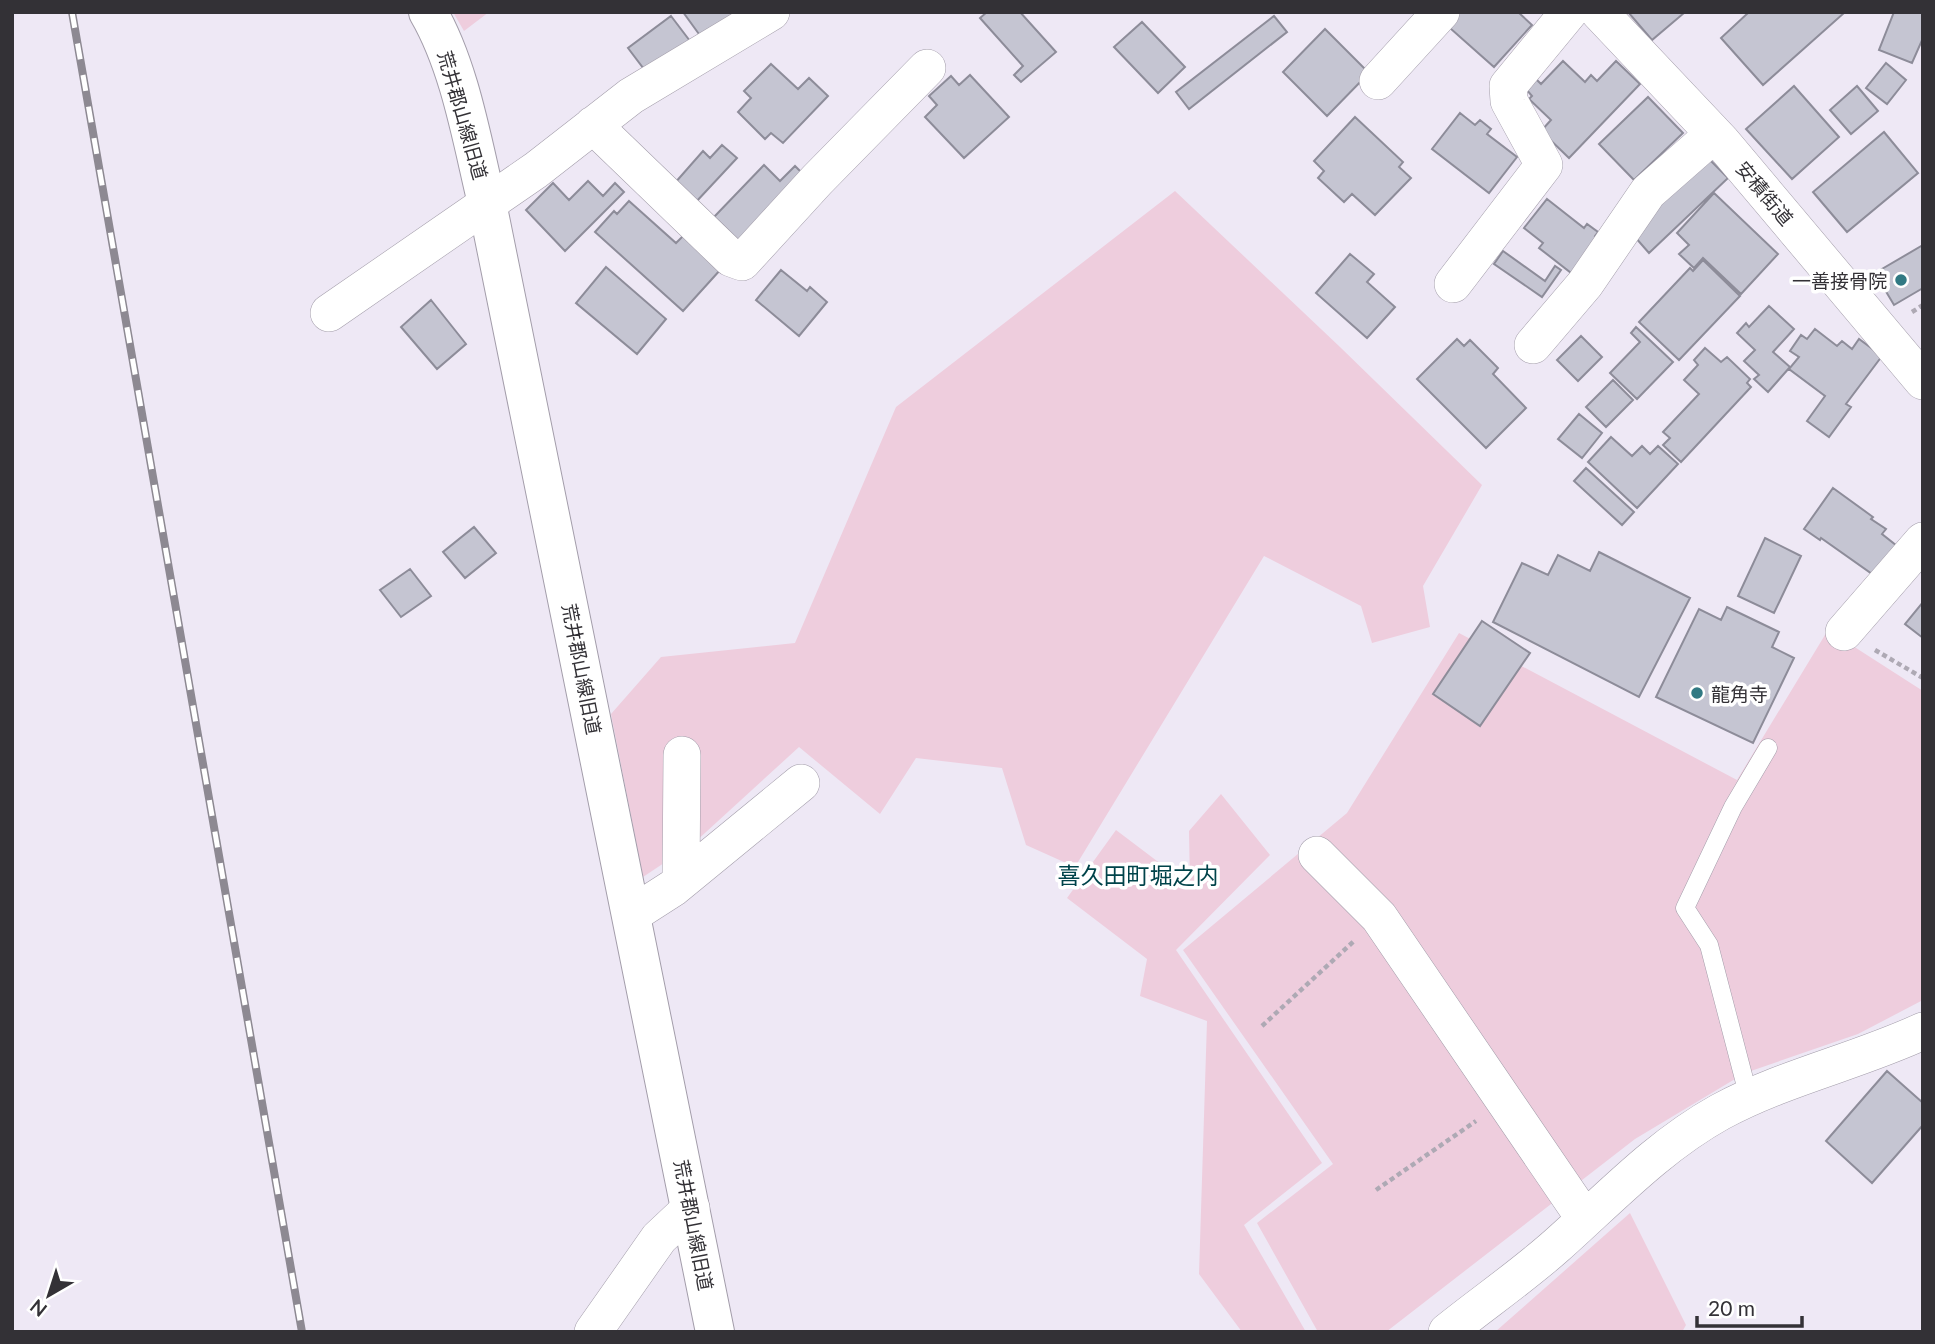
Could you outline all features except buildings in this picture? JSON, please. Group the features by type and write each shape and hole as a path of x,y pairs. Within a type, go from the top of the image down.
{"street":[{"name":"荒井郡山線旧道","path":"428,12 439,31 454,74 487,203 715,1332"},
{"path":"329,313 536,170 631,96 771,12"},
{"path":"1378,81 1441,12"},
{"path":"1453,284 1544,165 1509,102 1508,86 1569,12"},
{"name":"安積街道","path":"1599,12 1714,134 1923,382"},
{"path":"593,125 731,258 742,262 817,180 927,68"},
{"path":"1533,345 1585,284 1648,192 1714,134"},
{"path":"1844,632 1923,541"},
{"path":"681,881 682,755"},
{"path":"631,915 681,881 802,783"},
{"path":"1317,855 1379,917 1585,1219"},
{"path":"1447,1332 1553,1249 1662,1150 1720,1113 1774,1086 1888,1047 1923,1031"},
{"path":"593,1332 659,1237 691,1208"}],"lane":[{"path":"1749,1098 1710,945 1685,908 1733,807 1768,748"}],"path":[{"path":"1844,632 1923,678"},
{"path":"1262,1026 1379,917"},
{"path":"1376,1190 1505,1101"}],"shaded area":[{"path":"453,12 489,12 464,31"},
{"path":"1175,191 1482,485 1423,586 1430,627 1372,643 1361,606 1264,556 1075,867 1026,845 1002,768 916,758 880,814 799,747 694,843 643,877 611,714 661,657 795,643 896,407"},
{"path":"1828,630 1923,691 1923,1000 1858,1034 1745,1073 1635,1139 1386,1332 1318,1332 1257,1223 1333,1164 1183,950 1347,813 1459,633 1737,780"},
{"path":"1221,794 1270,855 1176,950 1322,1163 1244,1225 1306,1332 1242,1332 1199,1274 1207,1021 1140,996 1147,959 1067,898 1116,830 1190,886 1189,831"},
{"path":"1630,1213 1686,1325 1682,1332 1495,1332"}],"railway":[{"path":"72,12 302,1332"}],"place":[{"name":"一善接骨院","path":"1901,280"},
{"name":"龍角寺","path":"1697,693"}],"district":[{"name":"喜久田町堀之内","path":"1138,875"}]}
